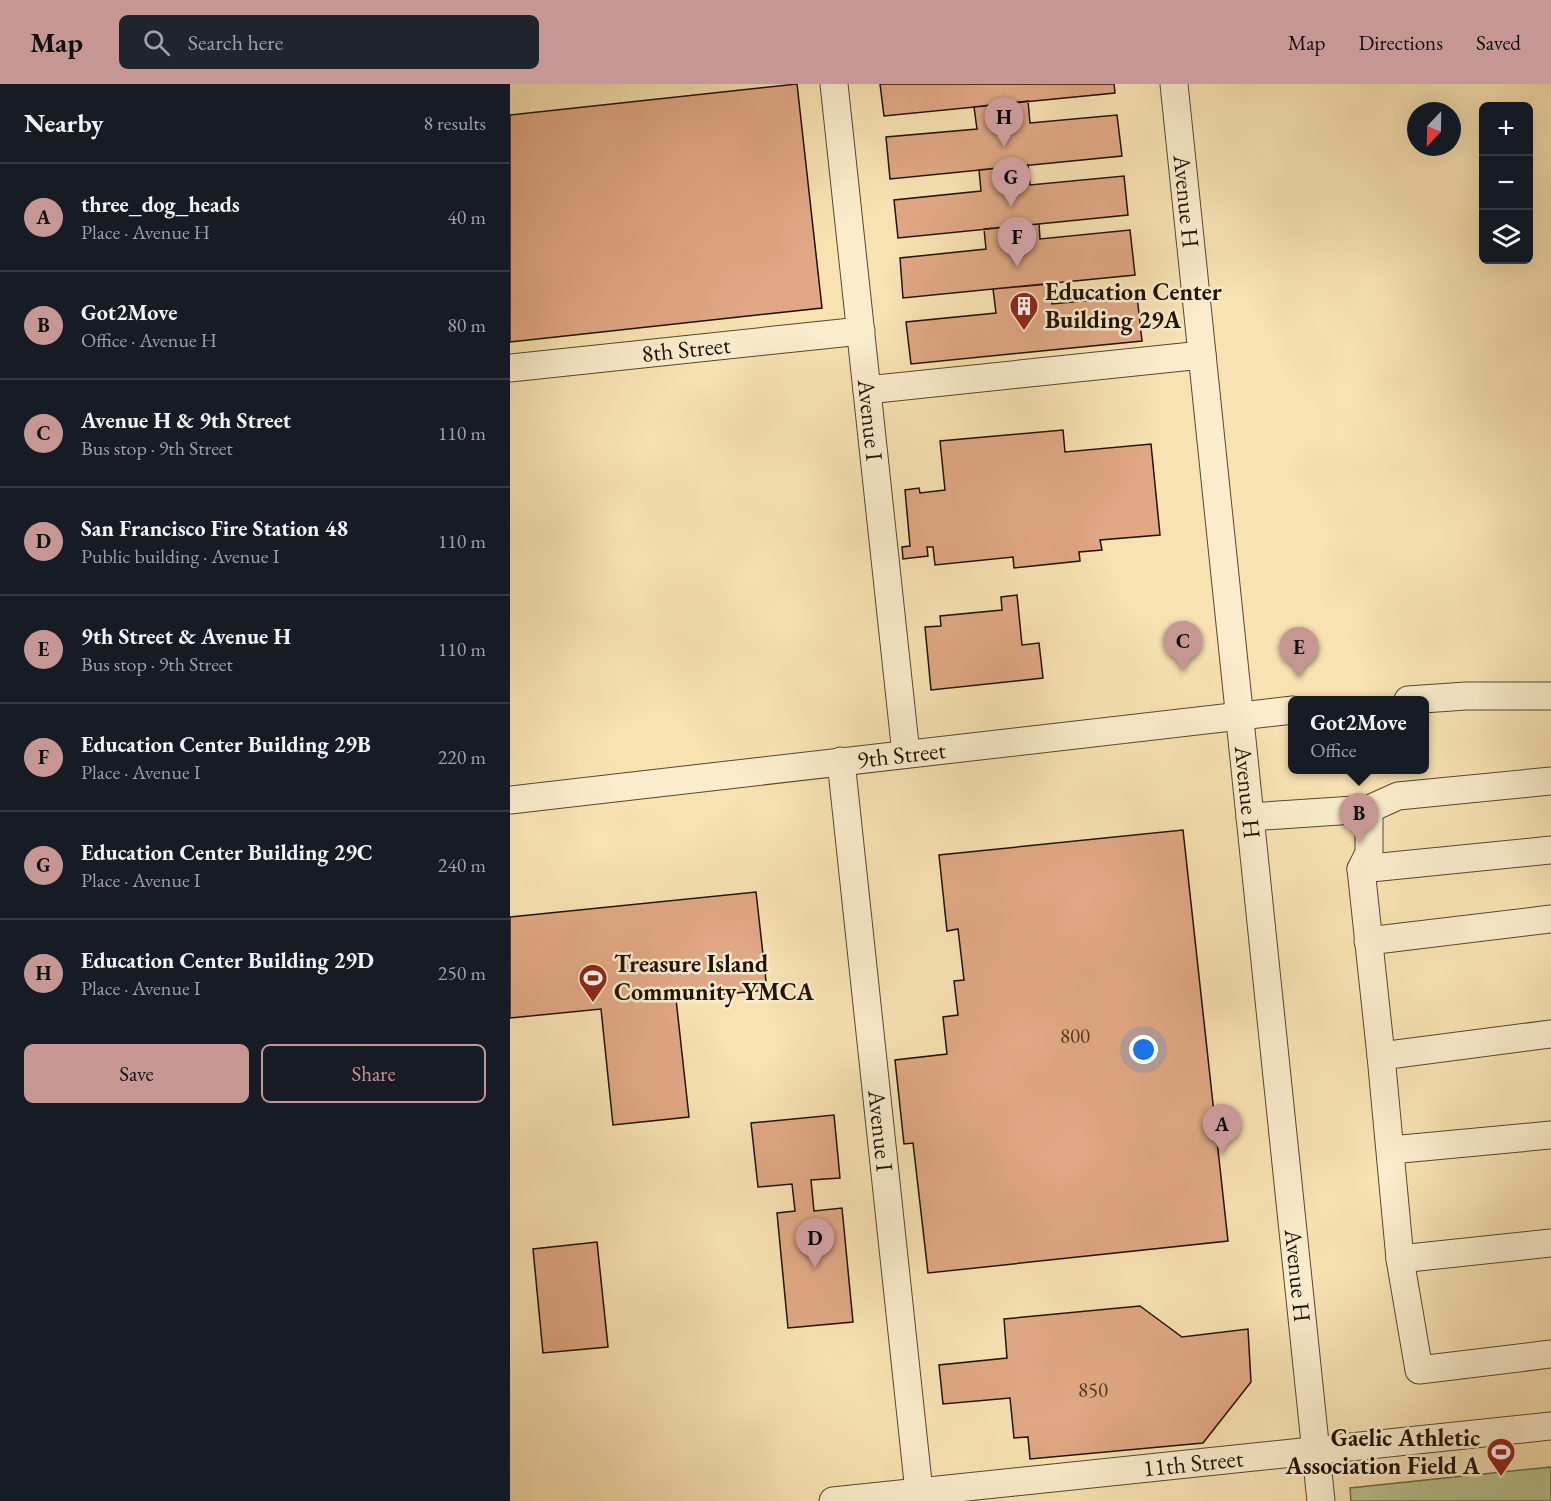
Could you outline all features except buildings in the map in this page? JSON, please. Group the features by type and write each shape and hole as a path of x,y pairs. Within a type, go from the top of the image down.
{"street":[{"name":"Avenue I","path":"834,84 906,754"},
{"name":"Avenue H","path":"1174,84 1321,1501"},
{"name":"8th Street","path":"510,368 861,331"},
{"path":"867,390 1202,355"},
{"path":"1429,699 1551,696"},
{"name":"9th Street","path":"510,800 1288,711"},
{"name":"Avenue I","path":"841,761 920,1497"},
{"path":"1250,817 1369,809 1398,796 1551,781"},
{"path":"1369,809 1369,853 1361,869 1400,1259 1419,1370 1551,1354"},
{"path":"1361,869 1551,850"},
{"path":"1368,941 1551,919"},
{"path":"1381,1056 1551,1034"},
{"path":"1390,1150 1551,1135"},
{"path":"1400,1259 1551,1244"},
{"name":"11th Street","path":"833,1501 920,1497 1551,1426"}],"green space":[{"name":"Gaelic Athletic Association Field A","path":"1551,1467 1551,1501 1351,1501 1350,1488"}],"place":[{"name":"Education Center Building 29D","path":"1004,147"},
{"name":"Education Center Building 29C","path":"1011,207"},
{"name":"Education Center Building 29B","path":"1017,267"},
{"name":"Education Center Building 29A","path":"1024,332"},
{"name":"Avenue H & 9th Street","path":"1183,671"},
{"name":"9th Street & Avenue H","path":"1299,677"},
{"name":"Got2Move","path":"1359,843"},
{"name":"Treasure Island Community YMCA","path":"593,1004"},
{"name":"three_dog_heads","path":"1222,1154"},
{"name":"San Francisco Fire Station 48","path":"815,1268"},
{"name":"Gaelic Athletic Association Field A","path":"1501,1478"}]}
